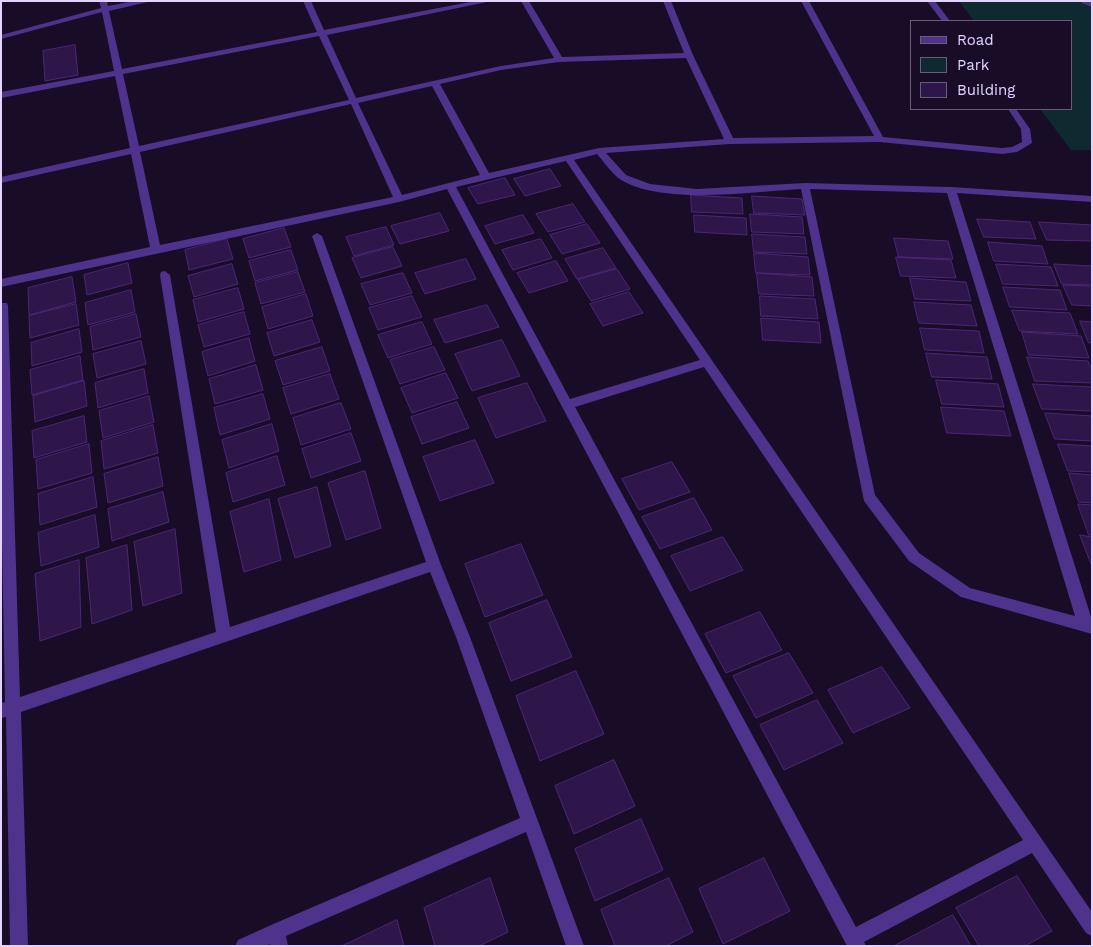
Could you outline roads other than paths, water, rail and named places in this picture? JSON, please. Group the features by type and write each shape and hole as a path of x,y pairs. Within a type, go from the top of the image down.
{"street":[{"path":"1,37 104,5 148,1"},
{"path":"307,1 399,199"},
{"path":"1,95 488,1"},
{"path":"525,1 559,60"},
{"path":"667,1 689,55 730,141"},
{"path":"805,1 880,139"},
{"path":"931,1 945,20"},
{"path":"1085,1 1092,6"},
{"path":"104,5 156,249"},
{"path":"1,180 502,68 559,60 689,55"},
{"path":"434,83 486,177"},
{"path":"1,283 399,199 450,185 599,151 730,141 880,139 1002,151 1014,150 1027,143 1027,135 1026,126 1013,110"},
{"path":"599,151 623,177 648,187 697,192 805,186 951,190 1092,198"},
{"path":"568,158 1092,927"},
{"path":"450,185 569,404 855,942 1034,843"},
{"path":"805,186 869,497 914,557 966,593 1088,626"},
{"path":"951,190 1088,626"},
{"path":"317,236 434,565 463,637 575,946"},
{"path":"165,275 224,635"},
{"path":"3,306 8,709 19,946"},
{"path":"569,404 707,362"},
{"path":"8,709 434,565"},
{"path":"244,946 278,939 530,822"}]}
